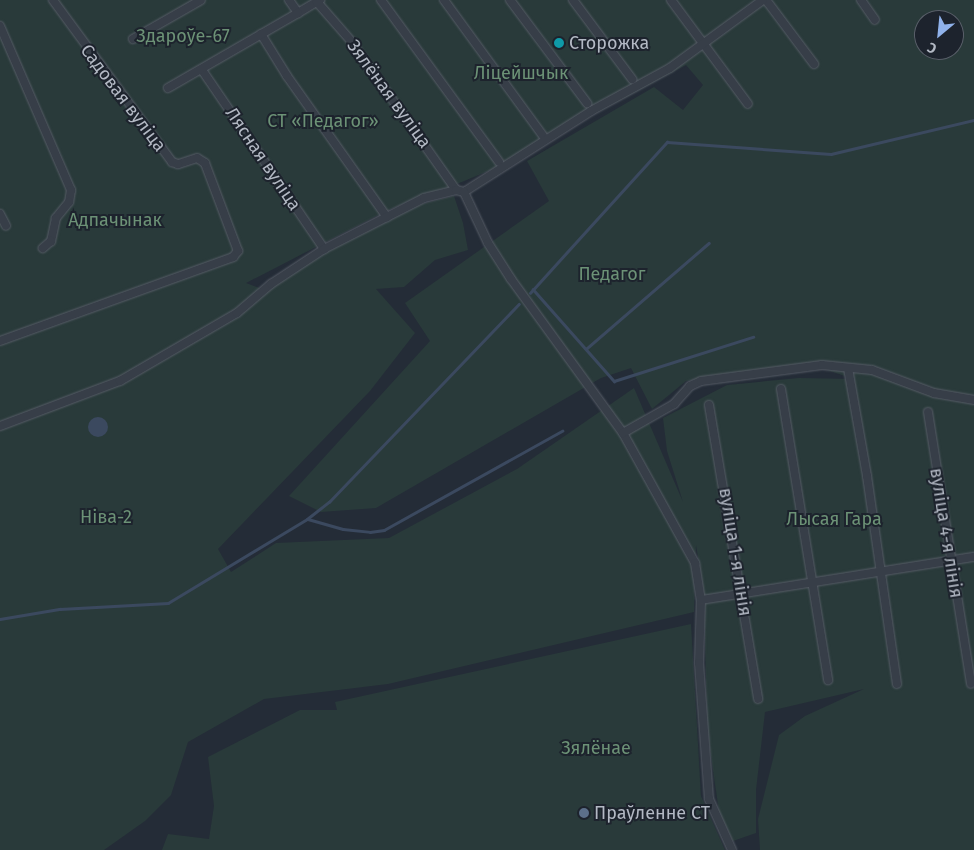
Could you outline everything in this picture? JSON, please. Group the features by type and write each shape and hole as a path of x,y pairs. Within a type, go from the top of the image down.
{"street":[{"name":"Садовая вуліца","path":"0,341 233,257 238,251 205,163 197,158 178,164 172,162 53,0"},
{"path":"133,39 201,0"},
{"path":"289,0 298,14"},
{"path":"381,0 499,162"},
{"path":"444,0 543,136"},
{"path":"510,0 588,103"},
{"path":"573,0 632,79"},
{"path":"671,0 701,44 748,104"},
{"path":"0,426 120,381 237,313 275,281 324,250 424,198 460,191 592,110 670,68 765,0 814,64"},
{"path":"861,0 875,20"},
{"path":"168,88 319,1"},
{"name":"Зялёная вуліца","path":"319,1 351,41 460,191 488,243 511,279 623,433 695,563 701,600 699,662 709,799 732,850"},
{"path":"0,26 71,190 69,202 56,218 52,241 43,248"},
{"path":"262,34 287,76 387,217"},
{"name":"Лясная вуліца","path":"202,70 324,250"},
{"path":"0,214 6,226"},
{"path":"623,433 674,404 690,386 701,381 822,365 872,370 934,393 974,400"},
{"path":"848,368 882,571 897,684"},
{"path":"781,389 828,680"},
{"name":"вуліца 1-я лінія","path":"709,405 742,592 758,699"},
{"name":"вуліца 4-я лінія","path":"928,412 971,684"},
{"path":"701,600 742,592 974,557"}],"green space":[{"path":"0,0 378,0 498,167 389,212 454,196 463,223 468,250 435,260 404,287 376,289 415,333 370,391 218,549 231,572 276,543 389,538 517,469 634,388 683,502 667,451 663,418 727,385 799,378 854,379 809,364 686,381 652,409 631,368 601,378 376,508 321,512 289,496 430,341 405,303 549,201 527,161 654,87 683,110 703,85 686,65 498,166 379,0 974,0 974,850 760,850 758,819 779,735 805,716 864,689 765,712 756,790 756,833 733,841 719,812 707,728 704,593 696,545 694,612 388,684 264,699 188,742 171,795 145,821 104,850 0,850","holes":["428,193 384,214 265,290 246,283 384,212"]},
{"name":"Зялёнае","path":"691,624 701,796 725,850 162,850 168,834 209,839 214,806 208,757 300,710 337,710 335,702"}],"water":[{"path":"98,417 105,420 108,427 105,434 98,437 91,434 88,427 91,420"}],"waterway":[{"path":"530,293 667,142 831,154 974,120"},
{"path":"586,349 709,243"},
{"path":"533,289 614,381 753,337"},
{"path":"0,619 60,609 168,603 307,519 329,502 519,304"},
{"path":"308,519 343,529 370,532 384,530 562,431"}],"place":[{"name":"Сторожка","path":"559,43"},
{"name":"Праўленне СТ","path":"584,813"}],"park label":[{"name":"Здароўе-67","path":"183,36"},
{"name":"Ліцейшчык","path":"521,73"},
{"name":"СТ «Педагог»","path":"323,121"},
{"name":"Адпачынак","path":"115,220"},
{"name":"Педагог","path":"612,274"},
{"name":"Ніва-2","path":"106,517"},
{"name":"Лысая Гара","path":"834,519"}]}
